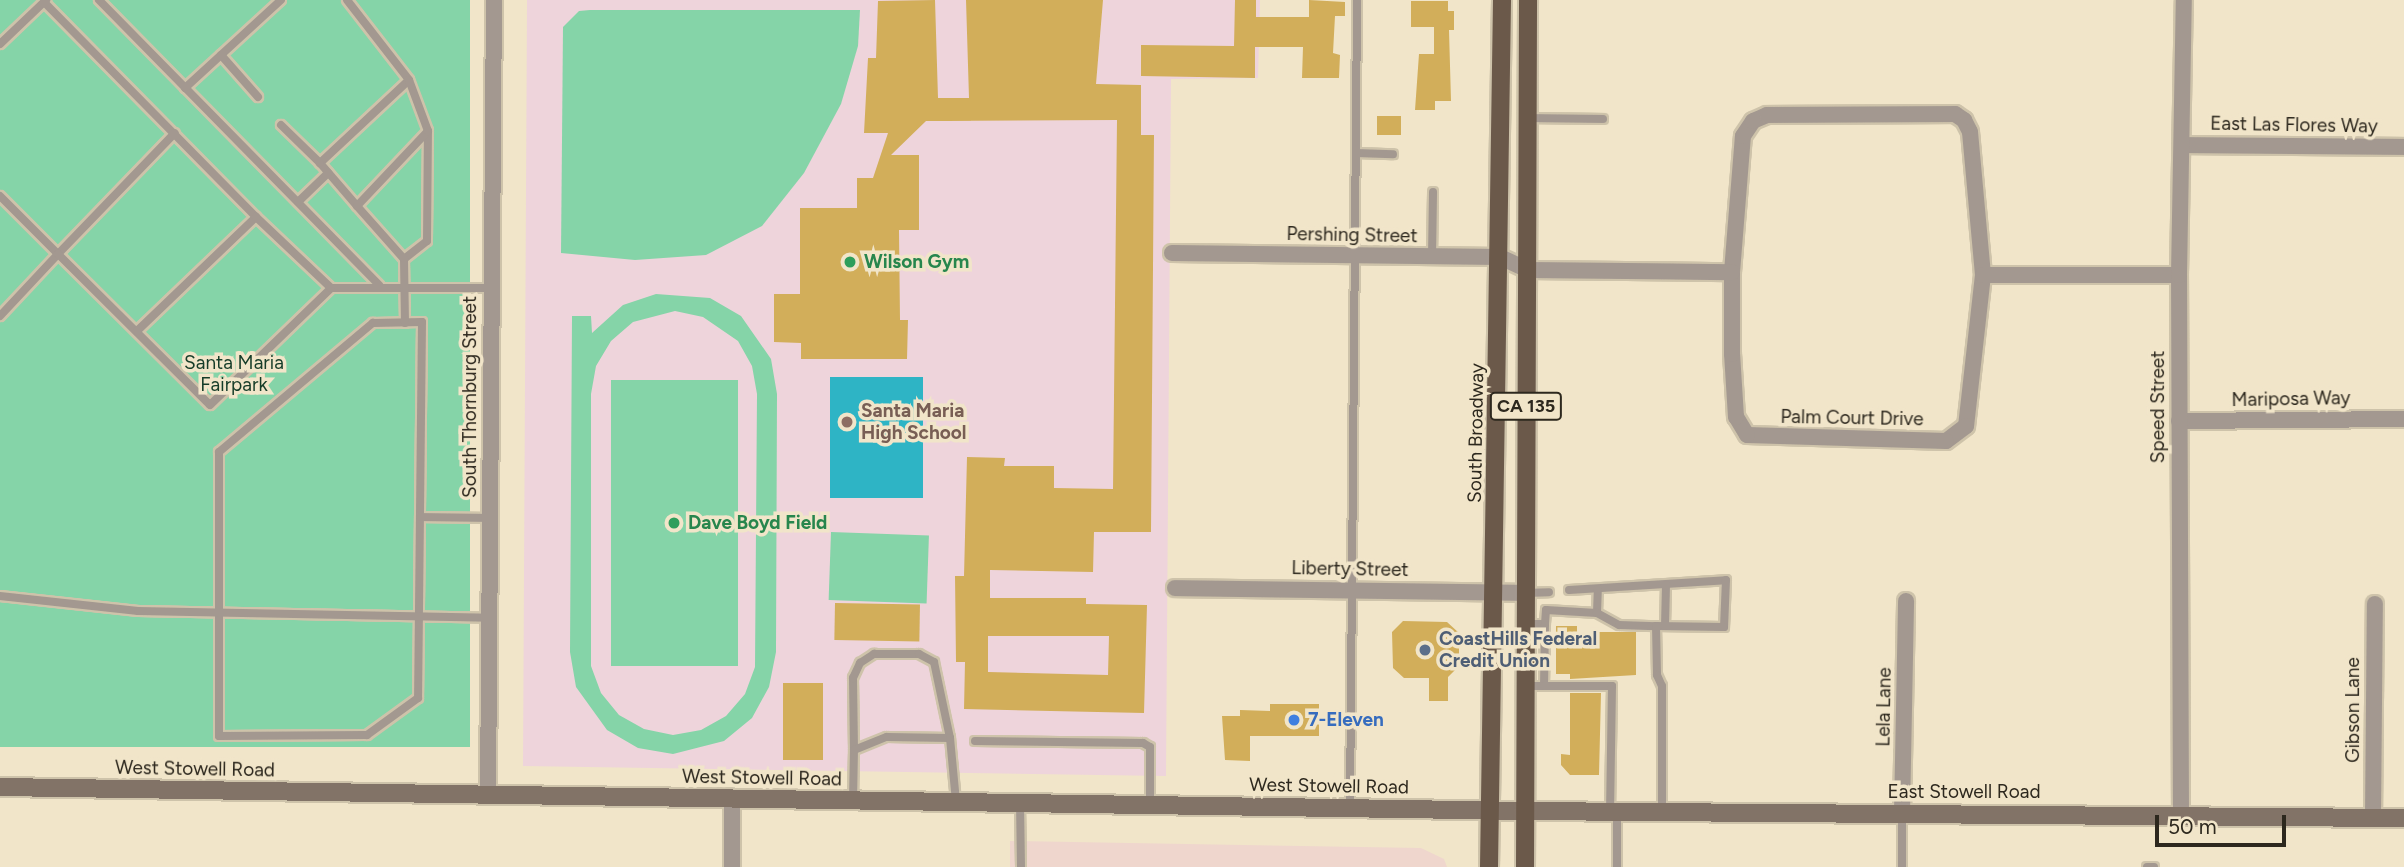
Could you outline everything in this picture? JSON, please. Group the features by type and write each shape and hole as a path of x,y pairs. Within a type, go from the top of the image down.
{"main road":[{"name":"South Broadway","path":"1489,867 1502,0"},
{"name":"CA 135","path":"1525,867 1523,686 1528,0"},
{"name":"West Stowell Road","path":"0,787 1523,811"},
{"name":"East Stowell Road","path":"1523,811 2181,814 2404,818"}],"street":[{"name":"South Thornburg Street","path":"488,795 494,0"},
{"name":"Speed Street","path":"2181,814 2179,275 2185,0"},
{"name":"Palm Court Drive","path":"1930,113 1955,114 1964,120 1970,132 1983,275 1970,413 1959,436 1947,441 1747,435 1736,417 1732,272 1744,136 1753,121 1767,115 1930,113"},
{"name":"East Las Flores Way","path":"2183,145 2404,147"},
{"name":"Pershing Street","path":"1172,253 1500,257 1528,270"},
{"path":"1528,270 1732,272"},
{"path":"1983,275 2179,275"},
{"name":"Mariposa Way","path":"2179,421 2404,419"},
{"name":"Liberty Street","path":"1175,588 1525,593"},
{"name":"Lela Lane","path":"1902,813 1906,601"},
{"name":"Gibson Lane","path":"2373,817 2375,604"},
{"path":"732,799 732,867"}],"lane":[{"path":"99,0 379,285"},
{"path":"185,88 281,0"},
{"path":"347,0 409,80 428,131 427,242 404,259"},
{"path":"1350,808 1357,0"},
{"path":"0,44 45,1 256,217 331,288"},
{"path":"221,55 258,96"},
{"path":"320,163 409,80"},
{"path":"1528,118 1603,119"},
{"path":"282,125 320,163 404,259 405,323"},
{"path":"357,206 428,131"},
{"path":"0,316 175,133"},
{"path":"1356,153 1393,153"},
{"path":"298,202 328,173"},
{"path":"1432,257 1433,192"},
{"path":"0,196 210,405 331,288 379,285 405,288 492,288"},
{"path":"137,331 256,217"},
{"path":"373,323 422,323 420,517 418,698 367,735 219,736 219,452 373,323"},
{"path":"420,517 490,518"},
{"path":"1544,686 1546,610 1597,613 1619,625 1724,627 1726,580 1569,590"},
{"path":"1662,812 1662,686 1657,675 1666,584"},
{"path":"1597,613 1598,589"},
{"path":"1525,593 1549,592"},
{"path":"0,596 138,611 490,618"},
{"path":"1524,624 1545,624"},
{"path":"853,801 853,678 860,663 874,654 919,654 934,662 950,738 956,802"},
{"path":"1523,686 1612,686 1613,812 1617,867"},
{"path":"854,750 887,737 950,738"},
{"path":"975,741 1143,743 1150,747 1150,804"},
{"path":"1020,803 1021,867"},
{"path":"1902,813 1902,867"},
{"path":"2147,867 2154,867"}],"shaded area":[{"name":"Santa Maria High School","path":"527,0 1260,0 1258,78 1171,79 1166,776 523,766"},
{"path":"1010,841 1421,848 1444,859 1447,867 1010,867"}],"green space":[{"name":"Santa Maria Fairpark","path":"0,0 470,0 470,747 0,747"},
{"path":"860,10 858,46 841,104 804,173 762,226 706,255 635,260 561,253 563,27 579,11"},
{"path":"656,294 710,298 741,316 771,359 777,394 776,652 769,687 752,718 724,741 673,754 638,748 607,730 576,687 570,652 572,316 591,316 592,333 623,305","holes":["675,311 703,317 738,341 752,366 757,394 755,667 745,694 726,716 701,730 673,735 644,729 619,715 601,693 591,666 591,394 596,366 611,341 633,322"]},
{"name":"Dave Boyd Field","path":"611,380 738,380 738,666 611,666"},
{"path":"831,532 929,535 927,603 829,600"}],"water":[{"path":"830,377 923,377 923,498 830,498"}],"building":[{"path":"935,0 938,98 969,98 966,0 1103,0 1096,84 1141,85 1141,135 1154,135 1151,532 1094,532 1093,572 990,570 990,598 1086,598 1086,604 1147,605 1144,713 964,709 965,662 956,662 955,576 964,576 967,457 1005,458 1004,466 1054,466 1054,488 1113,489 1117,120 926,121 891,155 919,155 919,230 899,230 900,320 908,320 907,359 801,359 801,343 774,342 774,294 800,294 800,208 857,208 857,178 873,178 888,133 864,133 868,58 876,58 878,1","holes":["988,636 1109,636 1108,675 988,672"]},
{"path":"1235,0 1256,0 1256,17 1309,17 1309,0 1345,2 1345,16 1335,16 1333,53 1340,55 1339,78 1302,78 1303,47 1255,47 1255,78 1141,76 1141,45 1234,46"},
{"path":"1411,1 1448,1 1448,11 1454,11 1454,30 1449,30 1451,101 1435,101 1435,110 1415,110 1419,54 1434,54 1434,27 1411,27"},
{"path":"1377,116 1401,116 1401,135 1377,135"},
{"path":"835,603 920,604 919,641 834,640"},
{"path":"1403,621 1447,622 1459,633 1459,666 1448,677 1448,701 1429,701 1429,678 1404,678 1393,668 1392,632"},
{"path":"1556,626 1577,626 1577,632 1636,632 1636,675 1570,679 1570,674 1556,674"},
{"path":"783,683 823,683 823,760 783,760"},
{"path":"1570,693 1601,693 1599,775 1570,775 1561,765 1561,754 1570,755"},
{"path":"1270,704 1319,704 1319,736 1250,736 1250,761 1225,760 1222,716 1240,716 1240,710 1270,711"}],"place":[{"name":"Wilson Gym","path":"850,262"},
{"name":"Santa Maria High School","path":"847,422"},
{"name":"Dave Boyd Field","path":"674,523"},
{"name":"CoastHills Federal Credit Union","path":"1425,650"},
{"name":"7-Eleven","path":"1294,720"}]}
